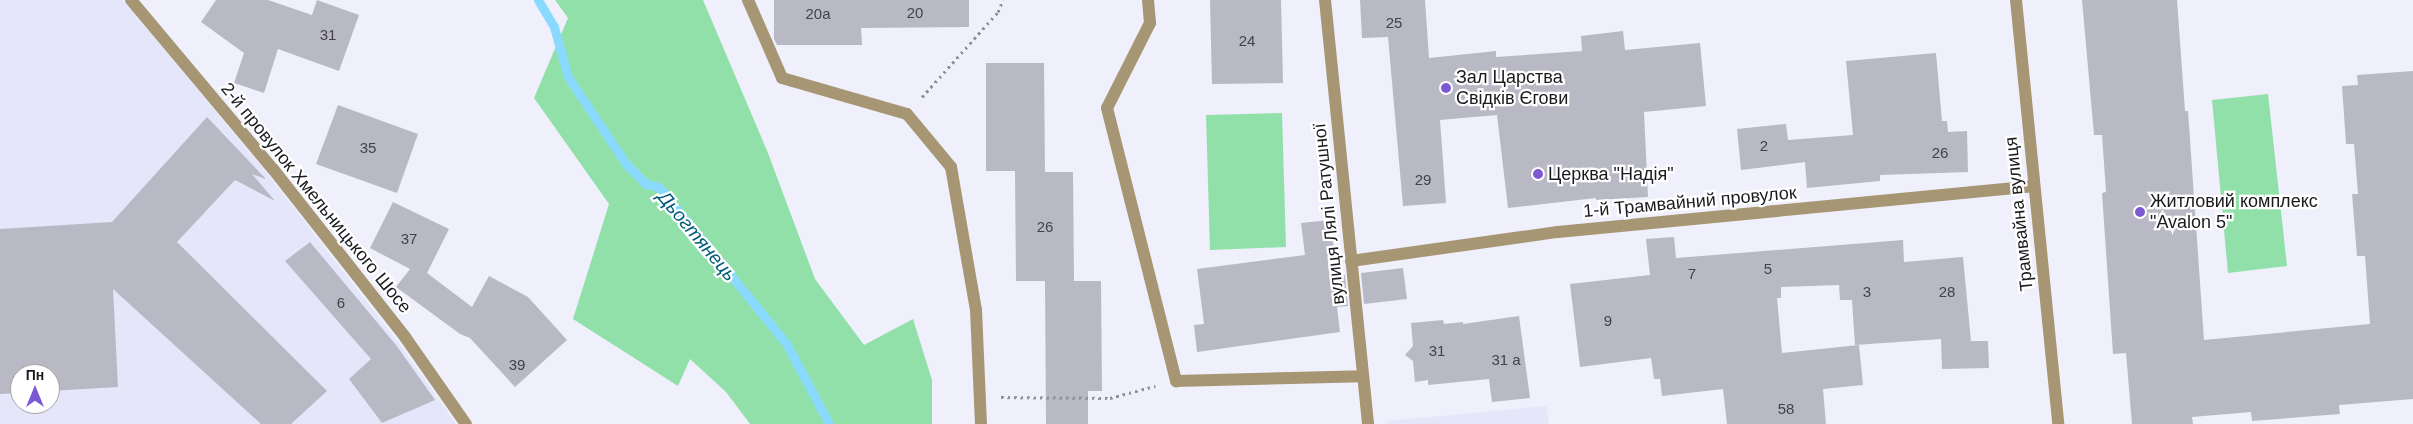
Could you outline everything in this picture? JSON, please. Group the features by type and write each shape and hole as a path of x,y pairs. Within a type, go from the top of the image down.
{"street":[{"name":"2-й провулок Хмельницького Шосе","path":"132,0 273,169 405,337 466,424"},
{"path":"748,0 782,78 907,114 951,167 976,310 981,424"},
{"path":"1148,0 1150,23 1107,108 1176,381 1362,376"},
{"name":"вулиця Лялі Ратушної","path":"1325,0 1368,424"},
{"name":"Трамвайна вулиця","path":"2016,0 2058,424"},
{"name":"1-й Трамвайний провулок","path":"1351,261 1558,232 2033,186"}],"path":[{"path":"907,114 998,12 1003,0"},
{"path":"980,396 1110,398 1176,381"}],"shaded area":[{"path":"0,0 123,0 267,173 398,342 456,424 0,424"},
{"path":"1546,406 1549,424 1388,424 1388,421"}],"green space":[{"path":"555,0 703,0 768,153 815,279 864,345 913,319 932,380 932,424 750,424 726,392 690,359 678,386 573,319 609,204 534,98 568,18"},
{"path":"2268,94 2287,266 2228,273 2212,100"},
{"path":"1282,113 1286,247 1210,250 1206,115"}],"building":[{"path":"216,0 268,0 312,15 317,0 359,15 339,71 278,49 264,93 234,83 244,53 201,22"},
{"path":"774,0 969,0 969,27 861,28 862,45 777,45 774,39"},
{"path":"1210,0 1281,0 1283,83 1212,84"},
{"path":"1360,0 1425,0 1429,58 1496,51 1496,57 1582,51 1581,36 1623,31 1625,50 1700,43 1706,106 1644,112 1648,197 1596,200 1596,198 1508,208 1497,115 1440,120 1446,203 1403,206 1388,37 1362,38"},
{"name":"Житловий комплекс \"Avalon 5\"","path":"2082,0 2177,0 2185,111 2188,111 2204,340 2370,324 2365,256 2357,256 2352,194 2358,194 2354,144 2346,144 2342,86 2358,85 2357,75 2413,71 2413,399 2339,405 2340,414 2252,421 2251,412 2192,417 2193,424 2132,424 2126,353 2113,354 2102,193 2106,192 2102,135 2094,135"},
{"path":"1936,53 1942,121 1947,121 1948,132 1967,131 1968,172 1880,175 1880,181 1807,188 1805,162 1741,170 1737,129 1786,124 1788,140 1853,135 1846,61"},
{"path":"986,63 1044,63 1045,172 1073,172 1074,281 1101,281 1102,391 1088,391 1088,424 1046,424 1045,281 1016,281 1015,171 986,171"},
{"path":"338,105 418,134 397,193 316,164"},
{"path":"207,117 266,179 252,174 275,201 235,180 177,242 327,391 291,424 261,424 113,289 118,387 60,390 60,364 10,364 10,394 0,394 0,229 112,222"},
{"path":"393,202 449,229 427,273 472,307 489,276 528,297 567,340 515,387 470,338 460,334 396,287 410,269 370,248"},
{"path":"1330,220 1338,276 1345,275 1348,306 1337,307 1340,332 1197,352 1194,325 1204,324 1197,269 1305,255 1301,223"},
{"path":"1674,237 1676,258 1903,240 1904,262 1963,257 1971,341 1988,341 1989,368 1942,369 1941,339 1855,345 1852,300 1840,300 1839,285 1781,287 1781,298 1777,298 1782,353 1859,345 1863,385 1823,389 1826,424 1727,424 1723,389 1662,396 1660,379 1654,379 1651,358 1580,367 1570,284 1650,275 1646,239"},
{"path":"310,242 396,345 435,400 382,423 349,379 371,359 285,261"},
{"path":"1403,268 1407,299 1364,304 1361,273"},
{"path":"1519,316 1530,398 1492,402 1489,379 1428,385 1428,380 1415,382 1413,361 1405,355 1413,346 1411,323 1443,320 1444,324 1463,322 1463,324"}],"waterway":[{"name":"Дьогтянець","path":"538,0 554,27 568,77 626,164 646,184 659,187 786,343 829,424"}],"place":[{"name":"Зал Царства Свідків Єгови","path":"1446,88"},
{"name":"Церква \"Надія\"","path":"1538,174"},
{"name":"Житловий комплекс \"Avalon 5\"","path":"2140,212"}]}
